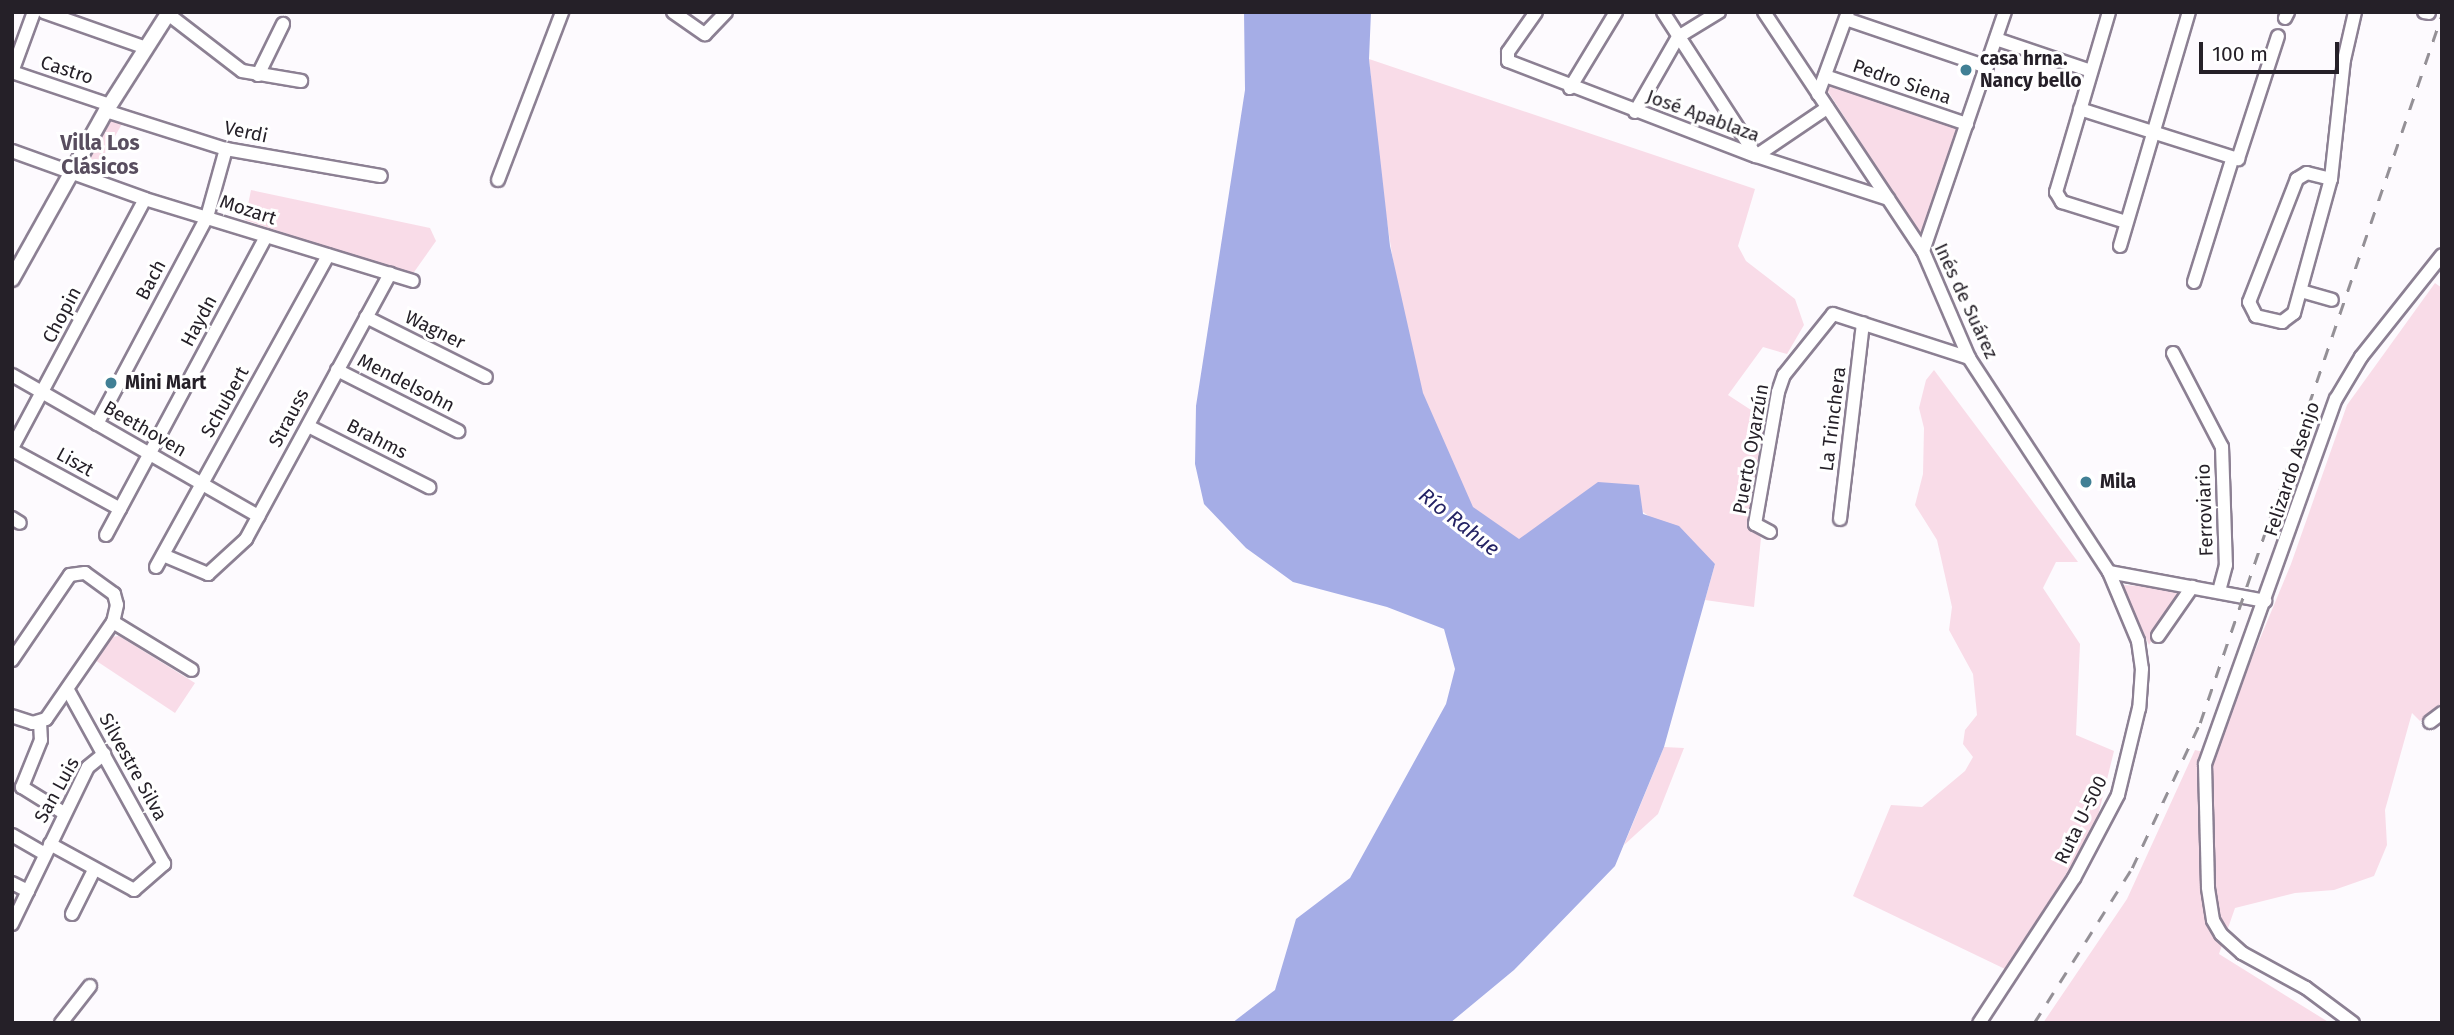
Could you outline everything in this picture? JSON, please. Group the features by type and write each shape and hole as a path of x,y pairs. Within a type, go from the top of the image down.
{"main road":[{"path":"12,279 108,108 169,13"}],"street":[{"path":"12,72 34,12"},
{"path":"44,12 146,48"},
{"path":"498,180 562,12"},
{"path":"673,12 705,34 726,12"},
{"name":"José Apablaza","path":"1536,12 1508,52 1508,61 1570,88 1756,156 1888,199"},
{"path":"1570,88 1616,12"},
{"path":"1662,12 1756,156 1827,108"},
{"path":"1635,111 1678,37 1719,12"},
{"name":"Inés de Suárez","path":"1763,12 1923,251 1969,358 2109,572"},
{"path":"1923,251 2006,12"},
{"path":"2109,12 2056,192 2062,202 2126,222"},
{"path":"2120,246 2189,12"},
{"path":"2331,179 2307,173 2297,179 2249,310 2256,316 2285,321 2294,313 2331,179 2344,60 2355,12"},
{"path":"169,13 228,64 258,75 301,81"},
{"path":"1818,94 1847,16 1987,67"},
{"path":"258,75 283,24"},
{"path":"2080,108 2232,160 2242,155 2278,36"},
{"path":"1996,39 2091,71"},
{"name":"Castro","path":"12,72 108,108"},
{"name":"Pedro Siena","path":"1825,76 1967,124"},
{"name":"Verdi","path":"108,108 226,149 381,176"},
{"name":"Bach","path":"97,424 206,217 226,149"},
{"name":"Mozart","path":"13,152 145,199 413,282"},
{"path":"2194,282 2232,160"},
{"name":"Chopin","path":"12,449 145,199"},
{"name":"Haydn","path":"106,535 266,236"},
{"name":"Schubert","path":"156,567 328,255"},
{"name":"Felizardo Asenjo","path":"2353,1023 2306,988 2242,953 2221,934 2210,905 2205,764 2336,399 2361,357 2442,255"},
{"name":"Strauss","path":"163,555 204,575 213,573 246,539 390,274"},
{"path":"2301,291 2332,300"},
{"name":"Puerto Oyarzún","path":"1770,532 1755,524 1784,374 1833,314 1969,358"},
{"name":"Wagner","path":"366,317 486,377"},
{"name":"La Trinchera","path":"1840,519 1863,323"},
{"name":"Ferroviario","path":"2174,353 2222,447 2226,565 2219,592"},
{"name":"Mendelsohn","path":"337,370 458,431"},
{"name":"Beethoven","path":"12,375 258,516"},
{"name":"Brahms","path":"308,426 429,487"},
{"name":"Liszt","path":"12,449 120,509"},
{"path":"2109,572 2265,601"},
{"name":"Ruta U-500","path":"1979,1023 2081,866 2107,819 2125,773 2142,669 2134,629 2109,572"},
{"path":"12,660 70,575 85,573 117,600 113,622 68,690 40,722 41,740 21,785 25,792 64,813"},
{"path":"2158,636 2192,587"},
{"path":"113,622 192,670"},
{"name":"Silvestre Silva","path":"68,690 164,864 134,890 94,870"},
{"path":"2430,722 2442,713"},
{"path":"12,716 40,722"},
{"name":"San Luis","path":"12,924 88,767 104,754"},
{"path":"12,835 94,870 72,915"},
{"path":"12,883 28,891"},
{"path":"61,1023 90,986"}],"shaded area":[{"path":"1369,59 1755,189 1738,246 1746,261 1795,299 1804,325 1787,354 1763,347 1728,395 1751,410 1767,430 1750,526 1761,538 1754,607 1705,600 1715,564 1643,512 1634,521 1519,550 1466,513 1414,396 1381,183"},
{"path":"1829,83 1957,128 1922,237 1827,90"},
{"path":"113,118 123,122 100,163 88,158"},
{"path":"251,190 430,228 436,241 412,275 245,220"},
{"path":"2435,283 2442,288 2442,706 2420,721 2412,713 2385,810 2387,845 2374,876 2334,890 2295,893 2235,908 2219,954 2330,1023 2043,1023 2127,899 2195,750 2212,754 2291,564 2347,405"},
{"path":"1934,370 2078,562 2056,562 2043,588 2080,644 2076,735 2114,751 2096,824 2012,964 2005,969 1853,896 1891,805 1922,807 1965,771 1973,757 1963,744 1965,730 1977,715 1973,674 1949,630 1952,607 1937,540 1915,505 1923,474 1924,428 1919,408 1926,380"},
{"path":"2122,585 2182,588 2149,645"},
{"path":"119,636 195,683 175,713 95,660 110,637"},
{"path":"1664,747 1684,748 1658,814 1624,845"}],"water":[{"name":"Río Rahue","path":"1244,12 1371,12 1369,59 1390,246 1423,393 1473,507 1519,539 1598,482 1639,485 1643,514 1679,526 1715,564 1664,747 1615,866 1514,970 1450,1023 1232,1023 1275,990 1296,919 1350,878 1446,704 1455,669 1444,629 1387,607 1293,582 1246,548 1204,504 1195,464 1196,406 1245,90"}],"railway":[{"path":"2034,1023 2132,868 2200,723 2442,14"}],"place":[{"name":"casa hrna. Nancy bello","path":"1966,70"},
{"name":"Mini Mart","path":"111,383"},
{"name":"Mila","path":"2086,482"}],"district":[{"name":"Villa Los Clásicos","path":"100,155"}]}
